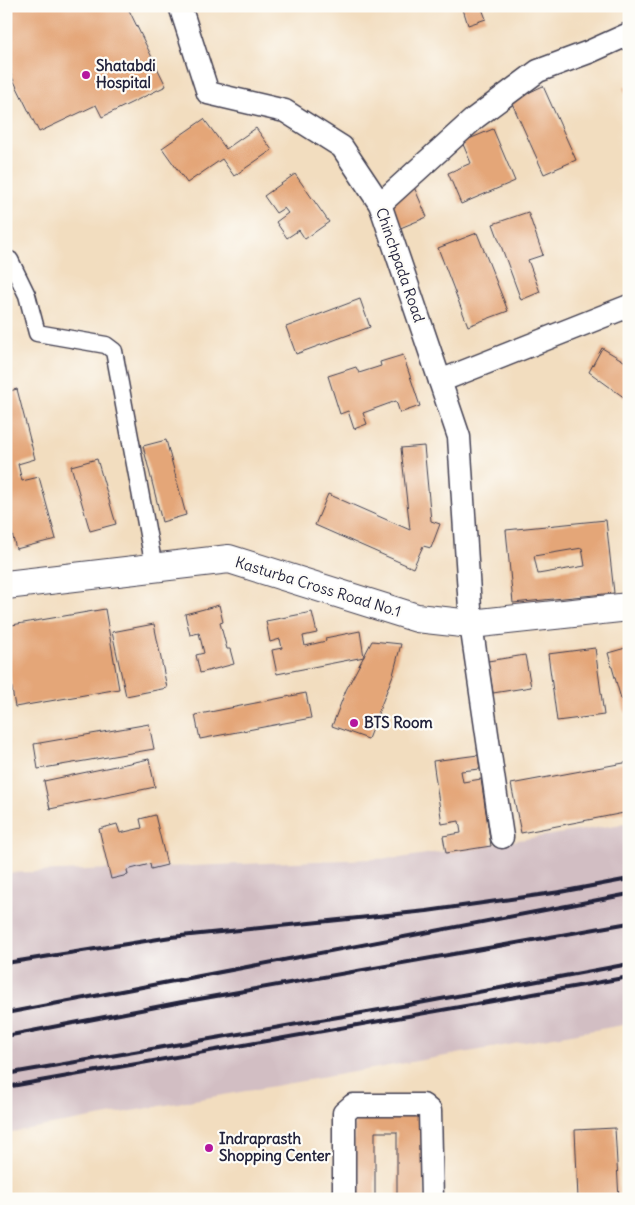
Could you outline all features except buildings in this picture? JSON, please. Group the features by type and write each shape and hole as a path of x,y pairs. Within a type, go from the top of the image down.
{"street":[{"name":"Chinchpada Road","path":"180,6 208,94 285,112 342,147 380,204 459,437 471,624 502,838"},
{"path":"380,204 475,118 538,71 629,34"},
{"path":"10,260 27,295 37,333 106,345 114,351 154,566"},
{"path":"440,381 629,306"},
{"name":"Kasturba Cross Road No.1","path":"6,585 154,566 229,559 417,618 471,624 629,607"},
{"path":"344,1199 344,1113 353,1105 423,1105 430,1111 432,1199"}],"shaded area":[{"path":"629,823 629,1024 6,1133 6,873 400,858"}],"railway":[{"path":"6,963 171,937 427,911 560,892 629,879"},
{"path":"6,1013 629,894"},
{"path":"6,1036 182,1002 629,923"},
{"path":"6,1074 414,1004 629,964"},
{"path":"6,1087 629,977"}],"place":[{"name":"Shatabdi Hospital","path":"86,75"},
{"name":"BTS Room","path":"354,723"},
{"name":"Indraprasth Shopping Center","path":"209,1148"}]}
